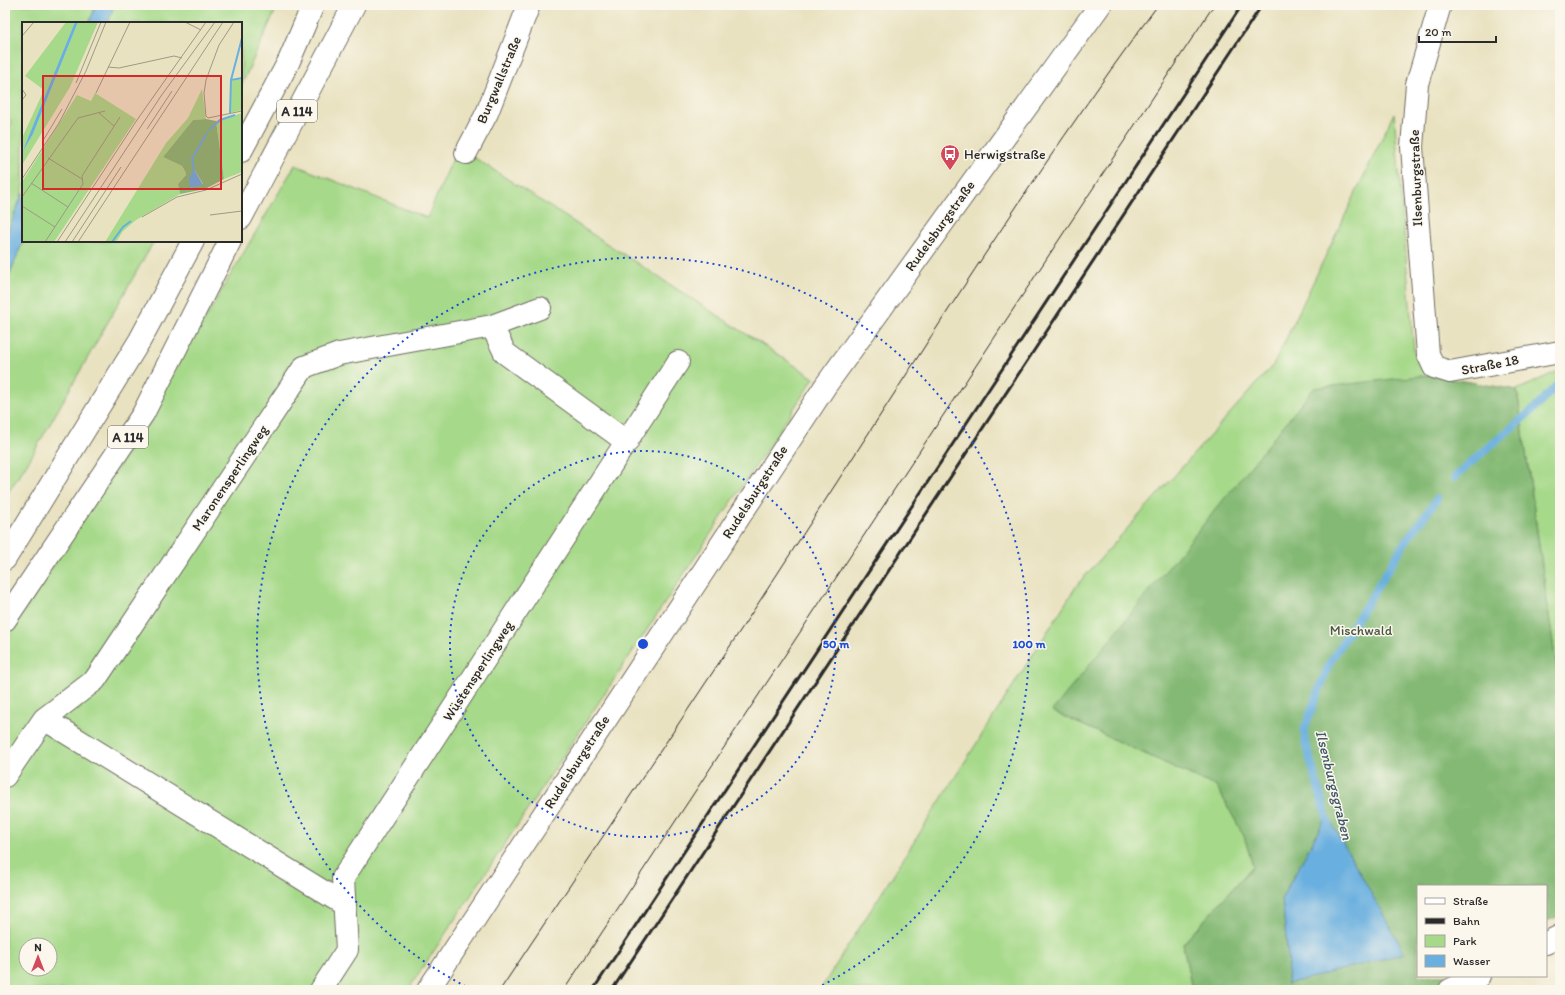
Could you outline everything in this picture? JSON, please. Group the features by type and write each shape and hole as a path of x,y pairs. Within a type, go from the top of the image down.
{"main road":[{"name":"A 114","path":"242,149 289,61 313,5"},
{"name":"A 114","path":"242,216 354,5"},
{"name":"Burgwallstraße","path":"466,153 487,112 529,5"},
{"name":"Rudelsburgstraße","path":"428,990 826,384 1100,5"},
{"name":"Ilsenburgstraße","path":"1428,354 1412,147 1417,84 1440,5"},
{"name":"A 114","path":"5,559 140,340 192,242"},
{"name":"A 114","path":"5,620 143,414 229,242"},
{"name":"Maronensperlingweg","path":"5,776 44,719 96,680 304,367 339,354 492,326 540,308"},
{"path":"492,326 505,353 627,442"},
{"name":"Straße 18","path":"1428,354 1434,367 1450,372 1560,352"},
{"name":"Wüstensperlingweg","path":"321,990 347,950 343,878 678,362"},
{"path":"44,719 345,905"},
{"path":"1547,942 1560,936"},
{"path":"1450,990 1477,977"}],"green space":[{"path":"5,5 96,5 89,22 22,22 22,195 5,239 5,137 12,122 5,116"},
{"path":"114,5 278,5 242,84 242,22 108,22"},
{"path":"1394,113 1414,352 1428,375 1052,711 1217,787 1244,836 1253,866 1183,944 1192,990 820,990 1077,585 1274,364"},
{"path":"458,147 814,378 408,990 5,990 5,640 119,466 295,165 427,218"},
{"path":"23,242 153,242 30,459 5,497 5,286"},
{"path":"1560,370 1560,692 1517,390"},
{"name":"Mischwald","path":"1428,375 1517,390 1560,692 1560,916 1547,921 1547,885 1417,885 1417,977 1452,977 1423,990 1192,990 1183,944 1253,866 1244,836 1217,787 1052,711 1314,388","holes":["1327,815 1287,984 1288,958 1282,898"]}],"water":[{"path":"96,5 114,5 108,22 89,22"},
{"path":"22,195 23,242 5,286 5,239"},
{"path":"1327,815 1405,953 1287,984 1288,958 1282,898"}],"waterway":[{"name":"Ilsenburgsgraben","path":"1455,477 1535,408 1553,389 1560,384"},
{"name":"Ilsenburgsgraben","path":"1329,826 1305,741 1304,730 1329,664 1406,541 1437,499"}],"tram line":[{"path":"500,990 726,652 1019,202 1158,5"},
{"path":"564,990 1214,5"}],"railway":[{"path":"593,990 1242,5"},
{"path":"612,990 1262,5"}],"place":[{"name":"Herwigstraße","path":"950,171"}]}
